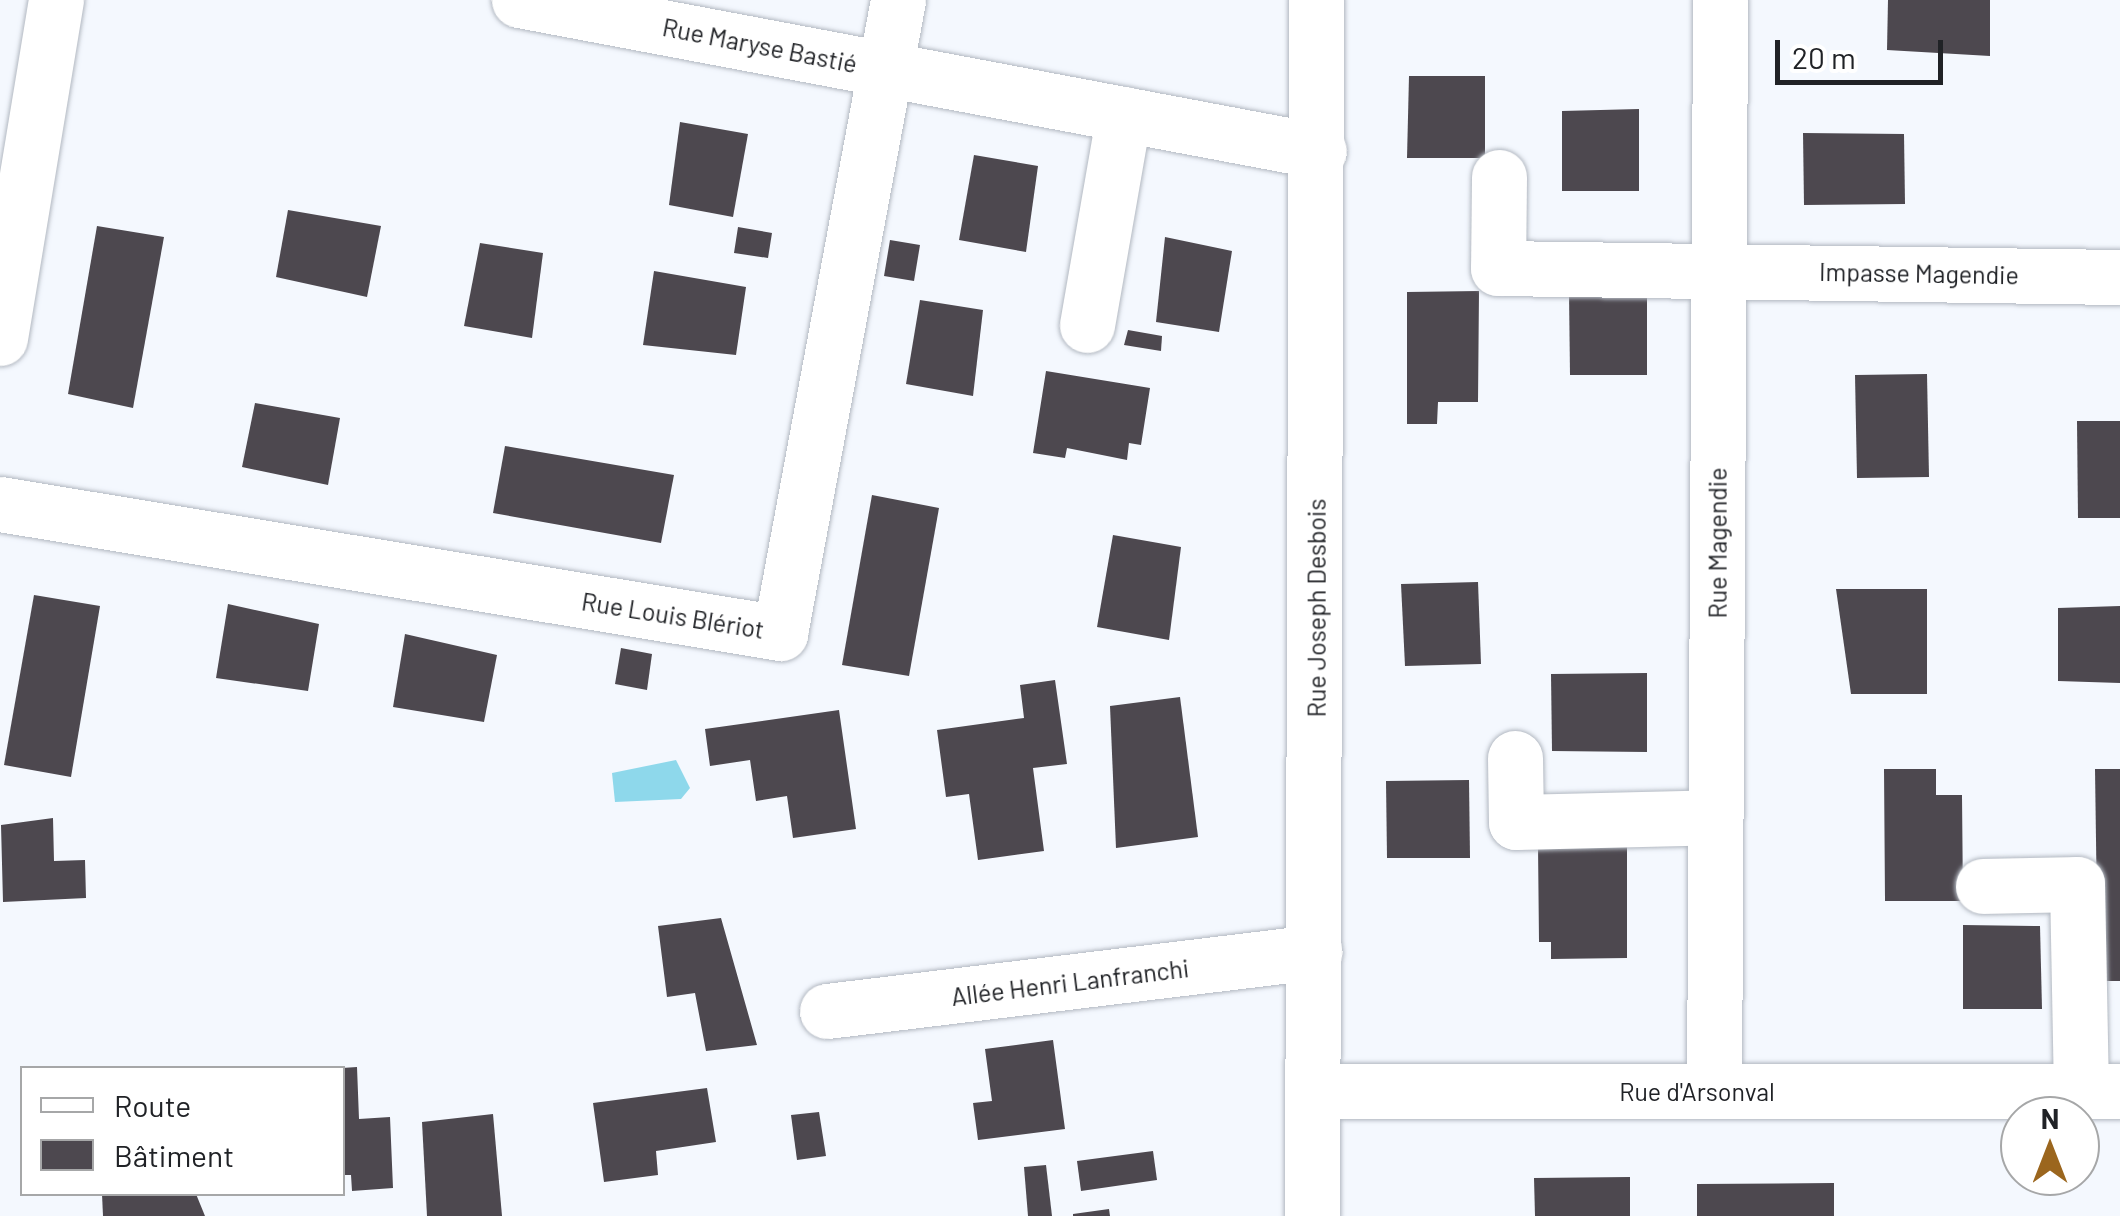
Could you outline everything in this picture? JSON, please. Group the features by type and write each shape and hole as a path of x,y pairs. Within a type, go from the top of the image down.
{"street":[{"path":"0,338 19,106 56,0"},
{"name":"Rue Maryse Bastié","path":"519,0 1319,151"},
{"name":"Rue Maryse Bastié","path":"883,68 898,0"},
{"name":"Rue Joseph Desbois","path":"1312,1216 1319,151 1316,0"},
{"name":"Rue Magendie","path":"1714,1091 1720,0"},
{"name":"Rue Louis Blériot","path":"0,504 780,633 883,68"},
{"path":"1087,325 1124,114"},
{"path":"1499,177 1498,268 1719,270"},
{"name":"Impasse Magendie","path":"1719,270 2120,277"},
{"path":"1515,758 1516,822 1715,817"},
{"name":"Rue d'Arsonval","path":"1313,1091 2100,1091 2077,884 1983,886"},
{"name":"Allée Henri Lanfranchi","path":"827,1012 1314,952"}],"water":[{"path":"676,760 690,788 681,799 615,802 612,773"}],"building":[{"path":"1888,0 1990,0 1990,56 1887,50"},
{"path":"1409,76 1485,76 1485,158 1407,158"},
{"path":"1639,109 1639,191 1562,191 1562,111"},
{"path":"680,122 748,134 733,217 669,205"},
{"path":"1803,133 1904,134 1905,204 1804,205"},
{"path":"974,155 1038,166 1026,252 959,240"},
{"path":"288,210 381,226 367,297 276,277"},
{"path":"97,226 164,237 133,408 68,394"},
{"path":"738,227 772,233 768,258 734,253"},
{"path":"1165,237 1232,251 1219,332 1156,322"},
{"path":"890,240 920,245 914,281 884,276"},
{"path":"480,243 543,253 532,338 464,326"},
{"path":"654,271 746,287 736,355 643,345"},
{"path":"1479,291 1478,402 1438,402 1437,424 1407,424 1407,292"},
{"path":"1569,292 1647,292 1647,375 1570,375"},
{"path":"920,300 983,310 973,396 906,384"},
{"path":"1128,330 1162,336 1161,351 1124,345"},
{"path":"1046,371 1150,388 1141,445 1129,443 1127,460 1067,448 1065,458 1033,453"},
{"path":"1927,374 1929,477 1857,478 1855,375"},
{"path":"255,403 340,418 328,485 242,467"},
{"path":"2077,421 2120,421 2120,518 2078,518"},
{"path":"505,446 674,475 661,543 493,513"},
{"path":"872,495 939,508 909,676 842,665"},
{"path":"1113,535 1181,547 1169,640 1097,627"},
{"path":"1478,582 1481,664 1405,666 1401,584"},
{"path":"1836,589 1927,589 1927,694 1851,694"},
{"path":"34,595 100,606 71,777 4,765"},
{"path":"228,604 319,624 308,691 216,678"},
{"path":"2120,606 2120,683 2058,681 2058,608"},
{"path":"405,634 497,655 484,722 393,707"},
{"path":"621,648 652,654 647,690 615,684"},
{"path":"1647,673 1647,752 1552,751 1551,674"},
{"path":"1055,680 1067,764 1033,768 1044,851 978,860 969,794 946,797 937,730 1024,718 1020,685"},
{"path":"1180,697 1198,837 1116,848 1110,706"},
{"path":"839,710 856,829 793,838 787,796 756,801 750,760 710,766 705,729"},
{"path":"1884,769 1936,769 1936,795 1962,795 1963,901 1885,901"},
{"path":"2095,769 2120,769 2120,981 2098,981"},
{"path":"1469,780 1470,858 1387,858 1386,781"},
{"path":"53,818 54,861 85,860 86,898 3,902 1,825"},
{"path":"1627,845 1627,958 1551,959 1551,942 1539,942 1538,846"},
{"path":"721,918 757,1045 706,1051 695,993 667,997 658,926"},
{"path":"1963,925 2040,926 2042,1009 1963,1009"},
{"path":"1053,1040 1065,1129 978,1140 973,1103 992,1101 985,1049"},
{"path":"357,1067 359,1119 390,1117 393,1188 352,1191 351,1175 345,1175 345,1068"},
{"path":"707,1088 716,1142 656,1151 658,1175 604,1182 593,1103"},
{"path":"819,1112 826,1156 797,1160 791,1115"},
{"path":"493,1114 502,1216 427,1216 422,1122"},
{"path":"1153,1151 1157,1180 1081,1191 1077,1161"},
{"path":"1046,1165 1052,1216 1028,1216 1024,1167"},
{"path":"1630,1177 1630,1216 1535,1216 1534,1178"},
{"path":"1834,1183 1834,1216 1697,1216 1697,1184"},
{"path":"102,1196 197,1196 205,1216 103,1216"},
{"path":"1109,1209 1110,1216 1073,1216 1073,1214"}]}
